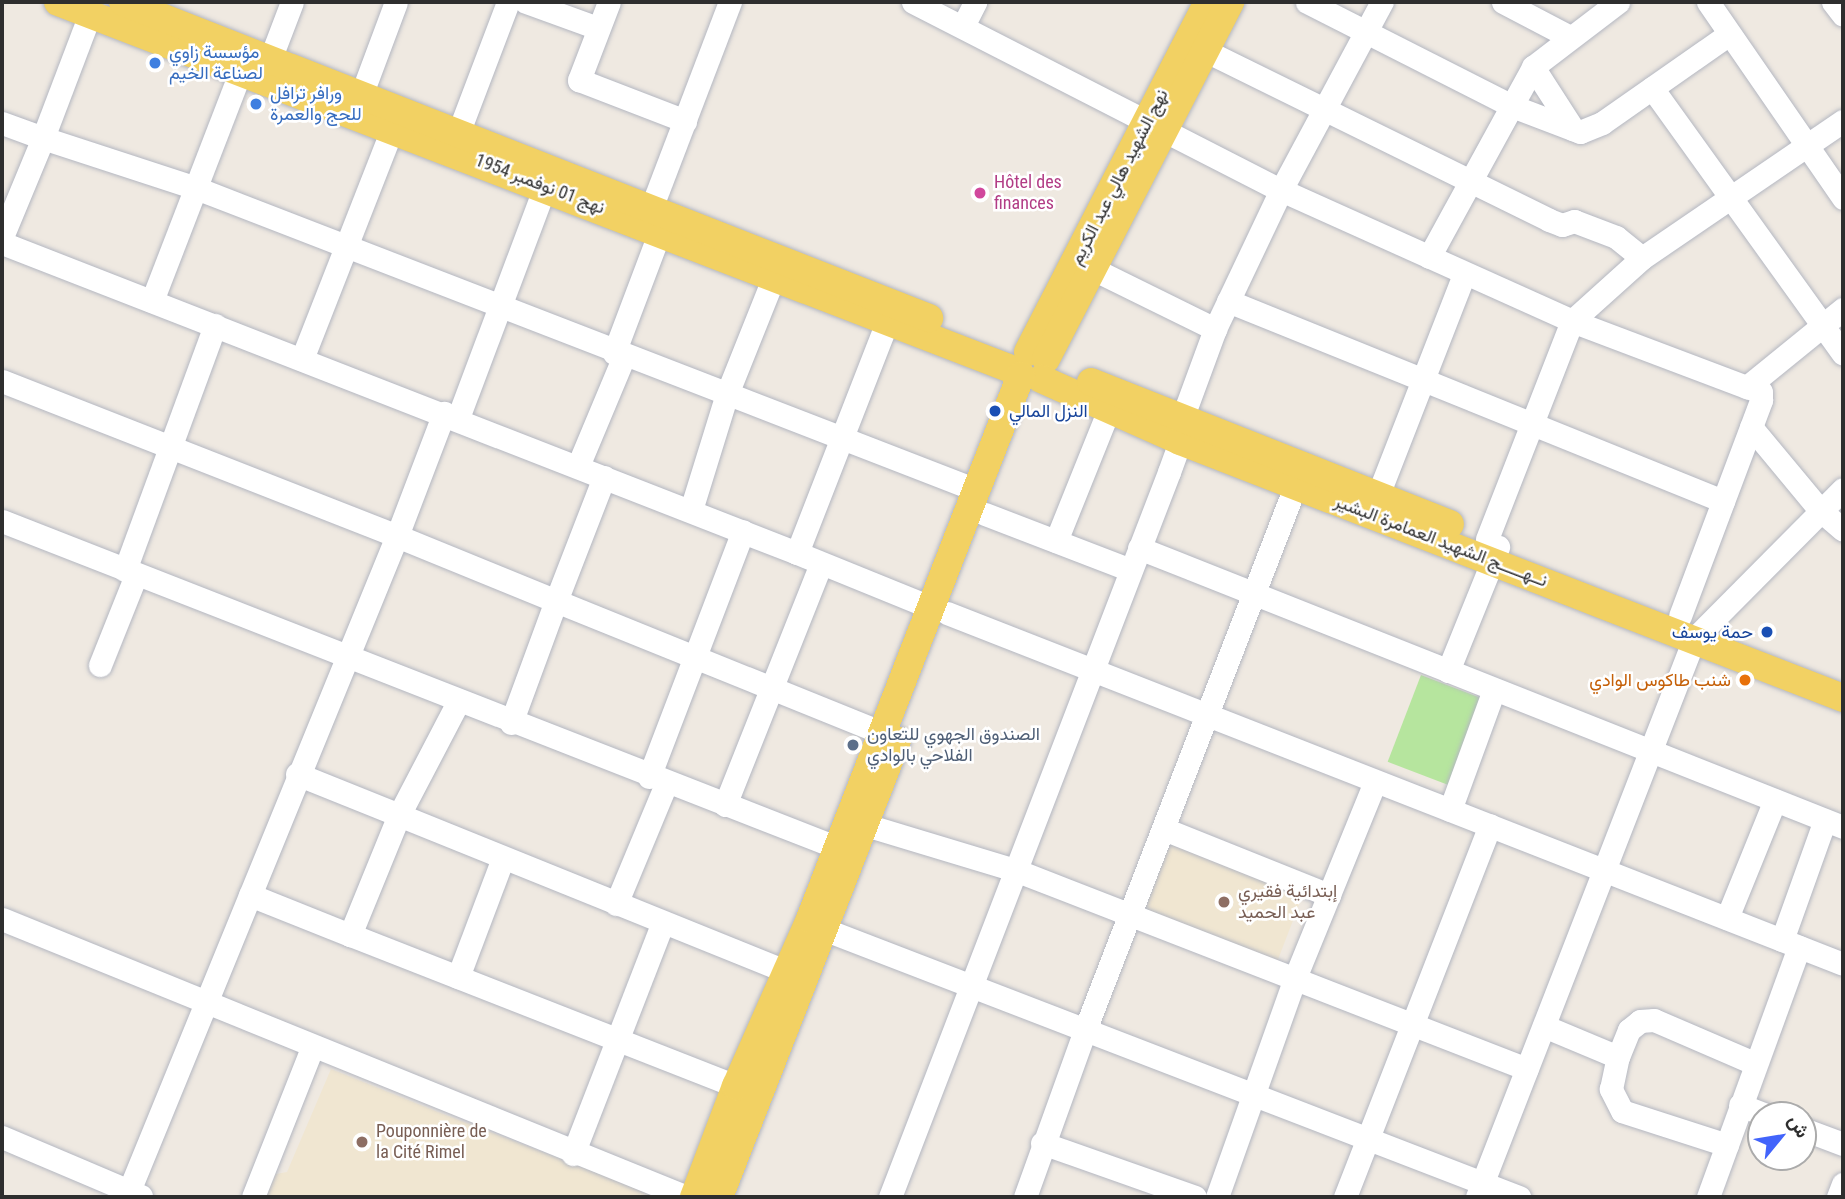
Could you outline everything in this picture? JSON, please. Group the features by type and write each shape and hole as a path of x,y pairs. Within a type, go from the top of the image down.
{"main road":[{"name":"نهج 01 نوفمبر 1954","path":"58,2 545,186 656,219"},
{"name":"نهج 01 نوفمبر 1954","path":"123,2 458,131 704,239 1032,367"},
{"path":"719,1197 866,825 939,610 1032,367 1095,270 1157,124 1206,51 1208,4"},
{"name":"نهج الشهيد هالي عبد الكريم","path":"1032,367 1157,124 1208,4"},
{"name":"نهج 01 نوفمبر 1954","path":"704,239 773,279 887,322 1032,367"},
{"path":"1032,367 1181,428"},
{"name":"نــهـــــج الشهيد العمامرة البشير","path":"1032,367 1109,409 1181,428 1693,626 1843,679"},
{"path":"1299,475 1378,495 1493,548"},
{"path":"694,1197 736,1086 786,971 880,732 939,610"},
{"name":"نــهـــــج الشهيد العمامرة البشير","path":"1693,626 1843,698"}],"street":[{"path":"271,57 292,2"},
{"path":"362,93 396,2"},
{"path":"458,131 508,2"},
{"path":"526,2 598,28"},
{"path":"608,2 579,80 685,121"},
{"path":"578,466 619,354 685,121 730,2"},
{"path":"914,2 1282,190 1572,321 1746,387 1758,389 1762,396 1723,501 1693,626 1606,870 1479,1190"},
{"path":"963,26 975,2"},
{"path":"1307,2 1512,106 1573,129 1591,130 1729,34"},
{"path":"890,1197 974,989 1015,870 1135,559 1215,329 1282,190 1382,2"},
{"path":"1503,2 1570,37"},
{"path":"1429,257 1533,67 1570,37 1588,11 1618,2"},
{"path":"1708,2 1805,149 1843,198"},
{"path":"1833,2 1843,15"},
{"path":"2,237 90,14"},
{"path":"1206,51 1549,220 1598,229 1642,258"},
{"path":"1533,67 1573,129"},
{"path":"152,301 242,70"},
{"path":"1652,88 1730,202 1821,328 1843,354"},
{"path":"1448,671 1493,548 1532,420 1572,321 1642,258 1730,202 1843,121"},
{"path":"2,123 196,187 498,307 842,438 980,501 1056,541 1135,559 1253,594 1834,824 1790,944 1754,1063 1708,1197"},
{"path":"302,359 348,248 393,127"},
{"path":"2,1137 137,1194 203,1002 250,895 297,774 349,659 397,536 498,307 545,186"},
{"path":"2,243 451,415 821,564 1843,964"},
{"path":"1095,270 1215,329"},
{"path":"1378,495 1464,274"},
{"path":"691,510 727,394 773,279"},
{"path":"1228,301 1532,420 1723,501"},
{"path":"1746,387 1843,309"},
{"path":"797,553 887,322"},
{"path":"100,665 170,445 215,325"},
{"path":"2,381 170,445 880,732"},
{"path":"1056,541 1109,409"},
{"path":"1751,427 1820,510 1843,530"},
{"path":"1025,1197 1084,1030 1131,917 1299,475"},
{"path":"511,723 604,477"},
{"path":"1693,626 1843,489"},
{"path":"2,521 511,723 836,847"},
{"path":"616,904 697,658 743,531"},
{"path":"725,805 821,564"},
{"path":"1450,810 1494,691"},
{"path":"350,935 400,815 458,702"},
{"path":"297,774 786,971"},
{"path":"1217,1197 1295,978 1375,782"},
{"path":"1727,919 1775,800"},
{"path":"866,825 1015,870 1527,1069"},
{"path":"1345,1197 1490,825"},
{"path":"1164,829 1329,895"},
{"path":"458,977 503,858"},
{"path":"250,895 736,1086"},
{"path":"2,921 573,1154 687,1197"},
{"path":"573,1154 662,923"},
{"path":"826,930 1368,1139 1479,1190 1519,1197"},
{"path":"1727,1144 1622,1111 1611,1089 1618,1057 1629,1030 1640,1021 1654,1020 1754,1063"},
{"path":"1545,1026 1618,1057"},
{"path":"253,1197 312,1048"},
{"path":"1740,1105 1747,1108"},
{"path":"1817,1134 1843,1144"},
{"path":"1042,1143 1195,1197"},
{"path":"1838,1197 1843,1184"}],"shaded area":[{"name":"إبتدائية فقيري عبد الحميد","path":"1171,842 1304,893 1277,962 1144,911"},
{"path":"331,1069 660,1197 266,1197 276,1174 287,1172"}],"green space":[{"path":"1421,675 1482,698 1448,785 1388,762"}],"place":[{"name":"مؤسسة زاوي لصناعة الخيم","path":"155,63"},
{"name":"ورافر ترافل للحج والعمرة","path":"256,104"},
{"name":"Hôtel des finances","path":"980,193"},
{"name":"النزل المالي","path":"995,411"},
{"name":"حمة يوسف","path":"1767,632"},
{"name":"شنب طاكوس الوادي","path":"1745,680"},
{"name":"الصندوق الجهوي للتعاون الفلاحي بالوادي","path":"853,745"},
{"name":"إبتدائية فقيري عبد الحميد","path":"1224,902"},
{"name":"Pouponnière de la Cité Rimel","path":"362,1142"}]}
